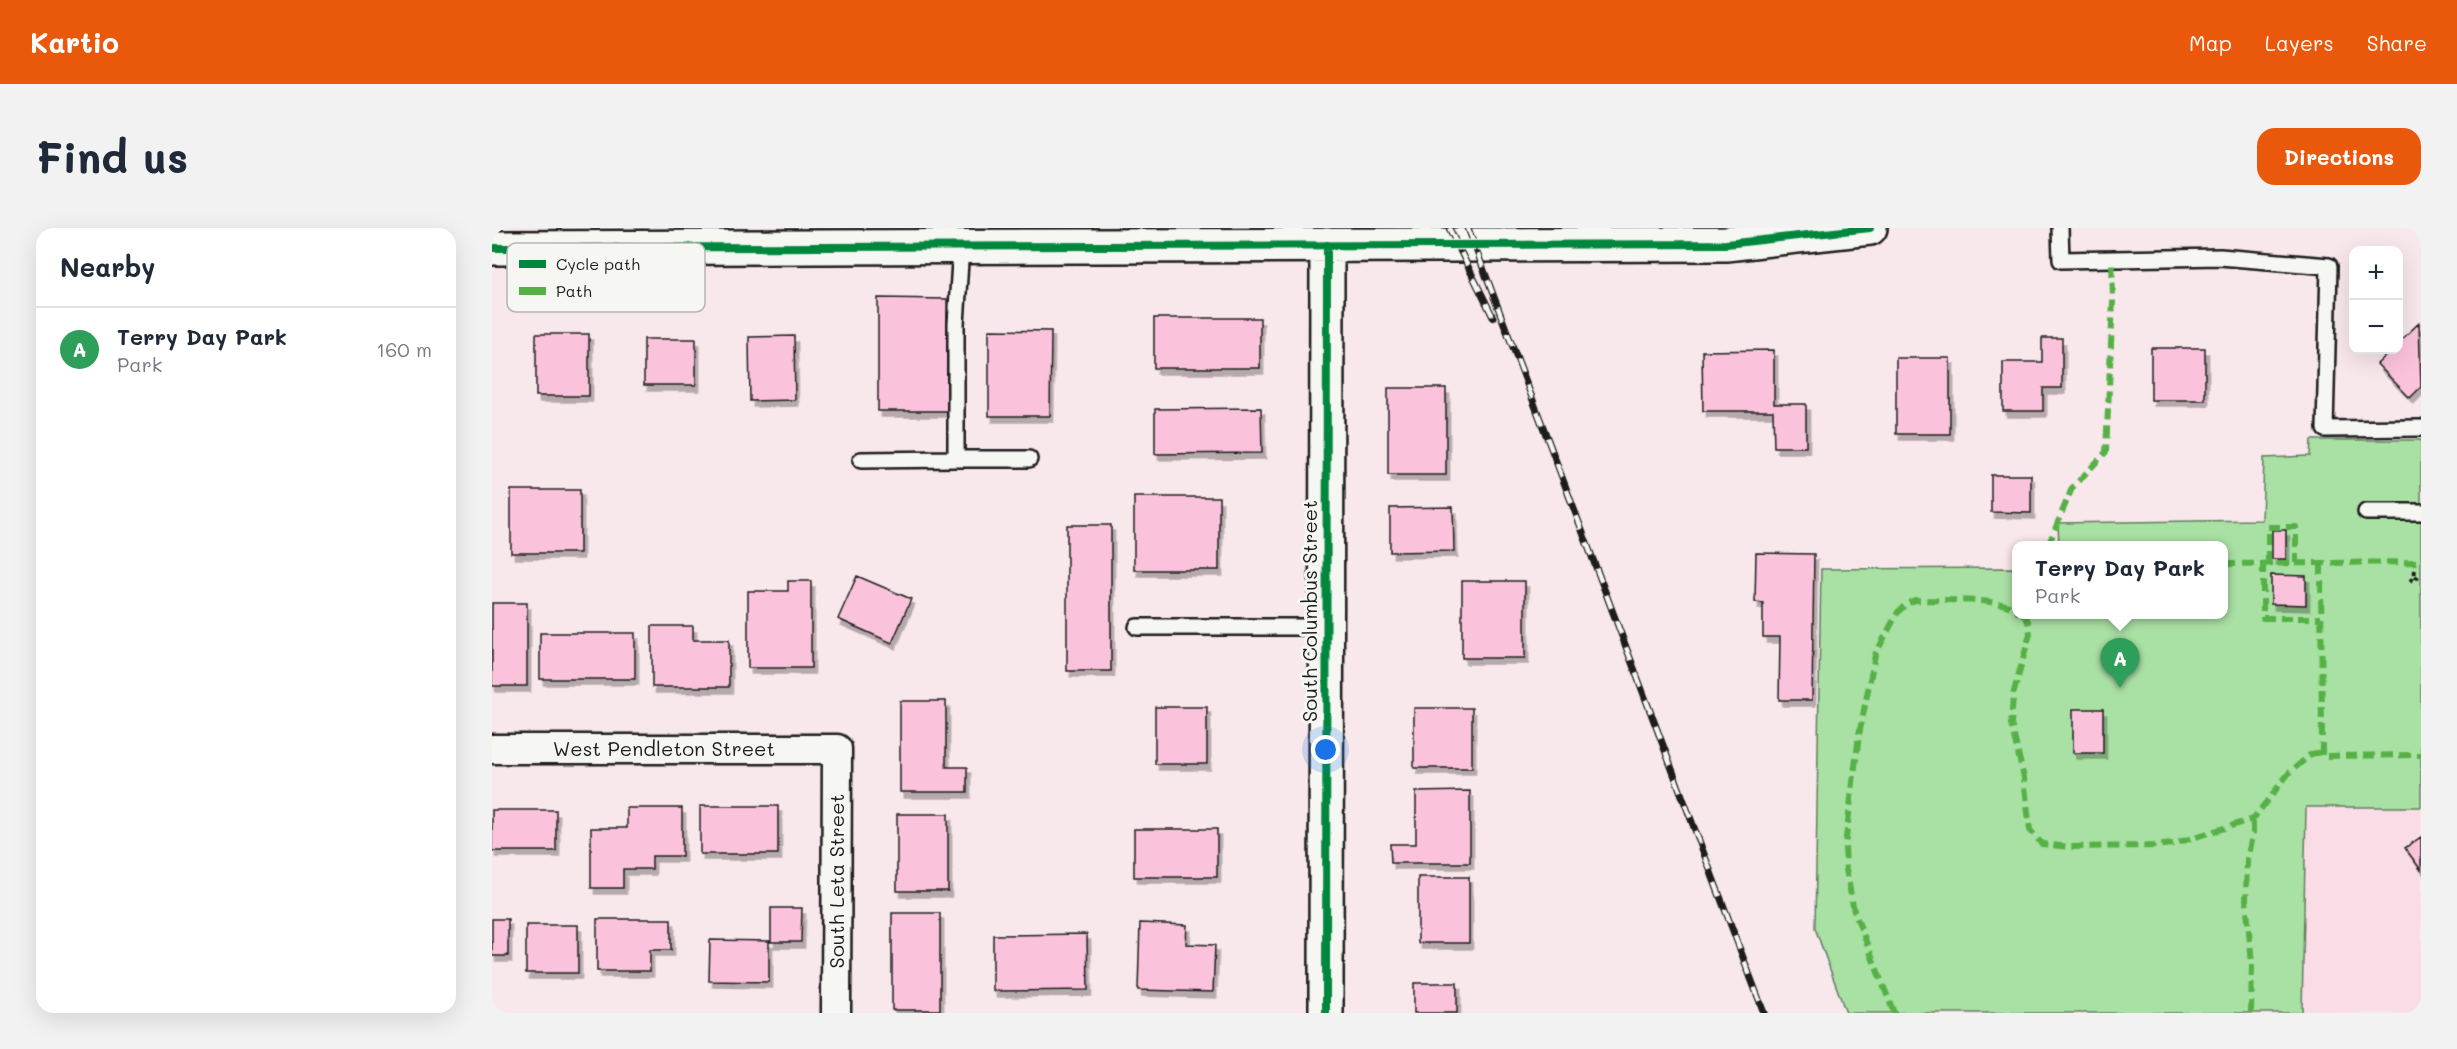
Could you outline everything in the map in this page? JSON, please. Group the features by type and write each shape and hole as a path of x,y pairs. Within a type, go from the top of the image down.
{"main road":[{"path":"557,243 634,237 961,237 1327,245 1723,236 1870,228"},
{"name":"South Columbus Street","path":"1326,1013 1327,245"},
{"path":"492,248 507,247"}],"street":[{"name":"West Pendleton Street","path":"492,749 837,749"},
{"name":"South Leta Street","path":"836,1013 837,749"}],"lane":[{"path":"2060,228 2061,260 2220,257 2329,266 2325,429 2421,428"},
{"path":"956,459 956,324 961,237"},
{"path":"861,460 1029,459"},
{"path":"2366,512 2421,512"},
{"path":"1137,627 1327,627"}],"path":[{"path":"2414,562 2415,576 2420,580"},
{"path":"2410,580 2415,576"}],"shaded area":[{"path":"2306,807 2421,807 2421,1013 2302,1013"}],"green space":[{"path":"2311,440 2421,440 2421,807 2306,807 2302,1013 1846,1013 1815,928 1821,569 2012,568 2012,619 2228,619 2228,541 2059,541 2058,523 2262,520 2264,458 2310,456"}],"building":[{"path":"878,298 947,299 947,411 878,411"},
{"path":"1154,318 1260,318 1260,368 1154,368"},
{"path":"2419,323 2421,387 2410,398 2377,364 2388,354 2403,354 2403,338"},
{"path":"989,330 1051,331 1050,416 989,416"},
{"path":"536,334 589,334 589,396 536,396"},
{"path":"794,336 795,400 750,401 749,337"},
{"path":"2042,338 2062,338 2062,388 2043,388 2043,411 2003,411 2003,362 2042,362"},
{"path":"644,339 696,339 696,385 644,385"},
{"path":"2151,348 2205,348 2205,400 2151,400"},
{"path":"1774,350 1774,404 1806,404 1806,447 1774,447 1773,411 1703,411 1702,351"},
{"path":"1896,358 1950,358 1950,434 1896,434"},
{"path":"1388,388 1446,388 1446,475 1388,475"},
{"path":"1261,408 1262,453 1155,454 1155,409"},
{"path":"1991,475 2031,475 2031,513 1991,512"},
{"path":"511,490 580,490 580,553 511,553"},
{"path":"1134,497 1219,497 1219,570 1134,570"},
{"path":"1453,507 1454,551 1390,552 1390,508"},
{"path":"1067,525 1111,525 1111,671 1067,671"},
{"path":"2272,530 2286,530 2286,559 2272,559"},
{"path":"1756,553 1814,554 1812,700 1779,700 1780,637 1763,637 1763,603 1755,602"},
{"path":"2271,575 2306,576 2306,605 2271,604"},
{"path":"857,576 911,599 892,643 838,619"},
{"path":"788,581 811,581 811,668 748,668 748,591 788,591"},
{"path":"1462,581 1525,581 1525,658 1462,658"},
{"path":"492,603 527,603 527,686 492,686"},
{"path":"652,626 693,626 693,640 729,640 729,687 652,687"},
{"path":"540,633 635,633 635,679 540,679"},
{"path":"900,701 946,701 946,767 967,767 967,792 900,792"},
{"path":"1155,707 1207,707 1207,764 1155,764"},
{"path":"1414,708 1472,708 1472,768 1414,768"},
{"path":"2073,709 2103,709 2103,753 2073,753"},
{"path":"1470,791 1470,863 1391,863 1390,844 1416,844 1416,792"},
{"path":"700,806 778,806 778,854 700,854"},
{"path":"627,808 682,808 682,856 652,856 652,869 623,869 623,888 591,888 591,828 627,828"},
{"path":"492,810 556,810 556,851 492,851"},
{"path":"897,814 948,814 948,891 897,891"},
{"path":"1134,829 1217,829 1217,877 1134,877"},
{"path":"2421,837 2421,870 2405,848"},
{"path":"1418,877 1469,877 1469,943 1418,943"},
{"path":"771,908 802,908 801,942 769,942 769,982 709,981 710,940 771,941"},
{"path":"892,913 940,913 940,1010 892,1010"},
{"path":"492,919 508,919 508,956 492,956"},
{"path":"597,919 671,919 671,950 650,950 650,971 597,971"},
{"path":"1140,923 1187,925 1186,944 1215,945 1213,992 1138,990"},
{"path":"526,925 578,925 578,973 526,973"},
{"path":"1087,934 1088,990 993,991 993,935"},
{"path":"1414,983 1457,983 1457,1013 1414,1013"}],"railway":[{"path":"1449,228 1493,317"},
{"path":"1468,228 1764,1013"}],"marked path":[{"path":"2050,541 2072,488 2106,452 2113,301 2112,259"},
{"path":"2268,563 2268,527 2296,527 2296,563"},
{"path":"2228,564 2421,562"},
{"path":"2263,563 2263,618 2321,618"},
{"path":"2321,563 2322,756 2421,755"},
{"path":"1894,1013 1854,911 1846,869 1845,846 1859,735 1875,655 1898,612 1906,604 1915,600 1981,601 2012,607"},
{"path":"2027,619 2030,634 2013,695 2011,724 2024,778 2030,830 2042,844 2069,847 2173,844 2253,819 2289,773 2311,754 2322,752"},
{"path":"2251,1013 2252,964 2246,899 2247,859 2253,832 2253,819"}],"cycle path":[{"path":"705,247 1726,244 1870,228"},
{"path":"1326,1013 1327,245"},
{"path":"492,248 507,248"}],"place":[{"name":"Terry Day Park","path":"2120,688"}]}
